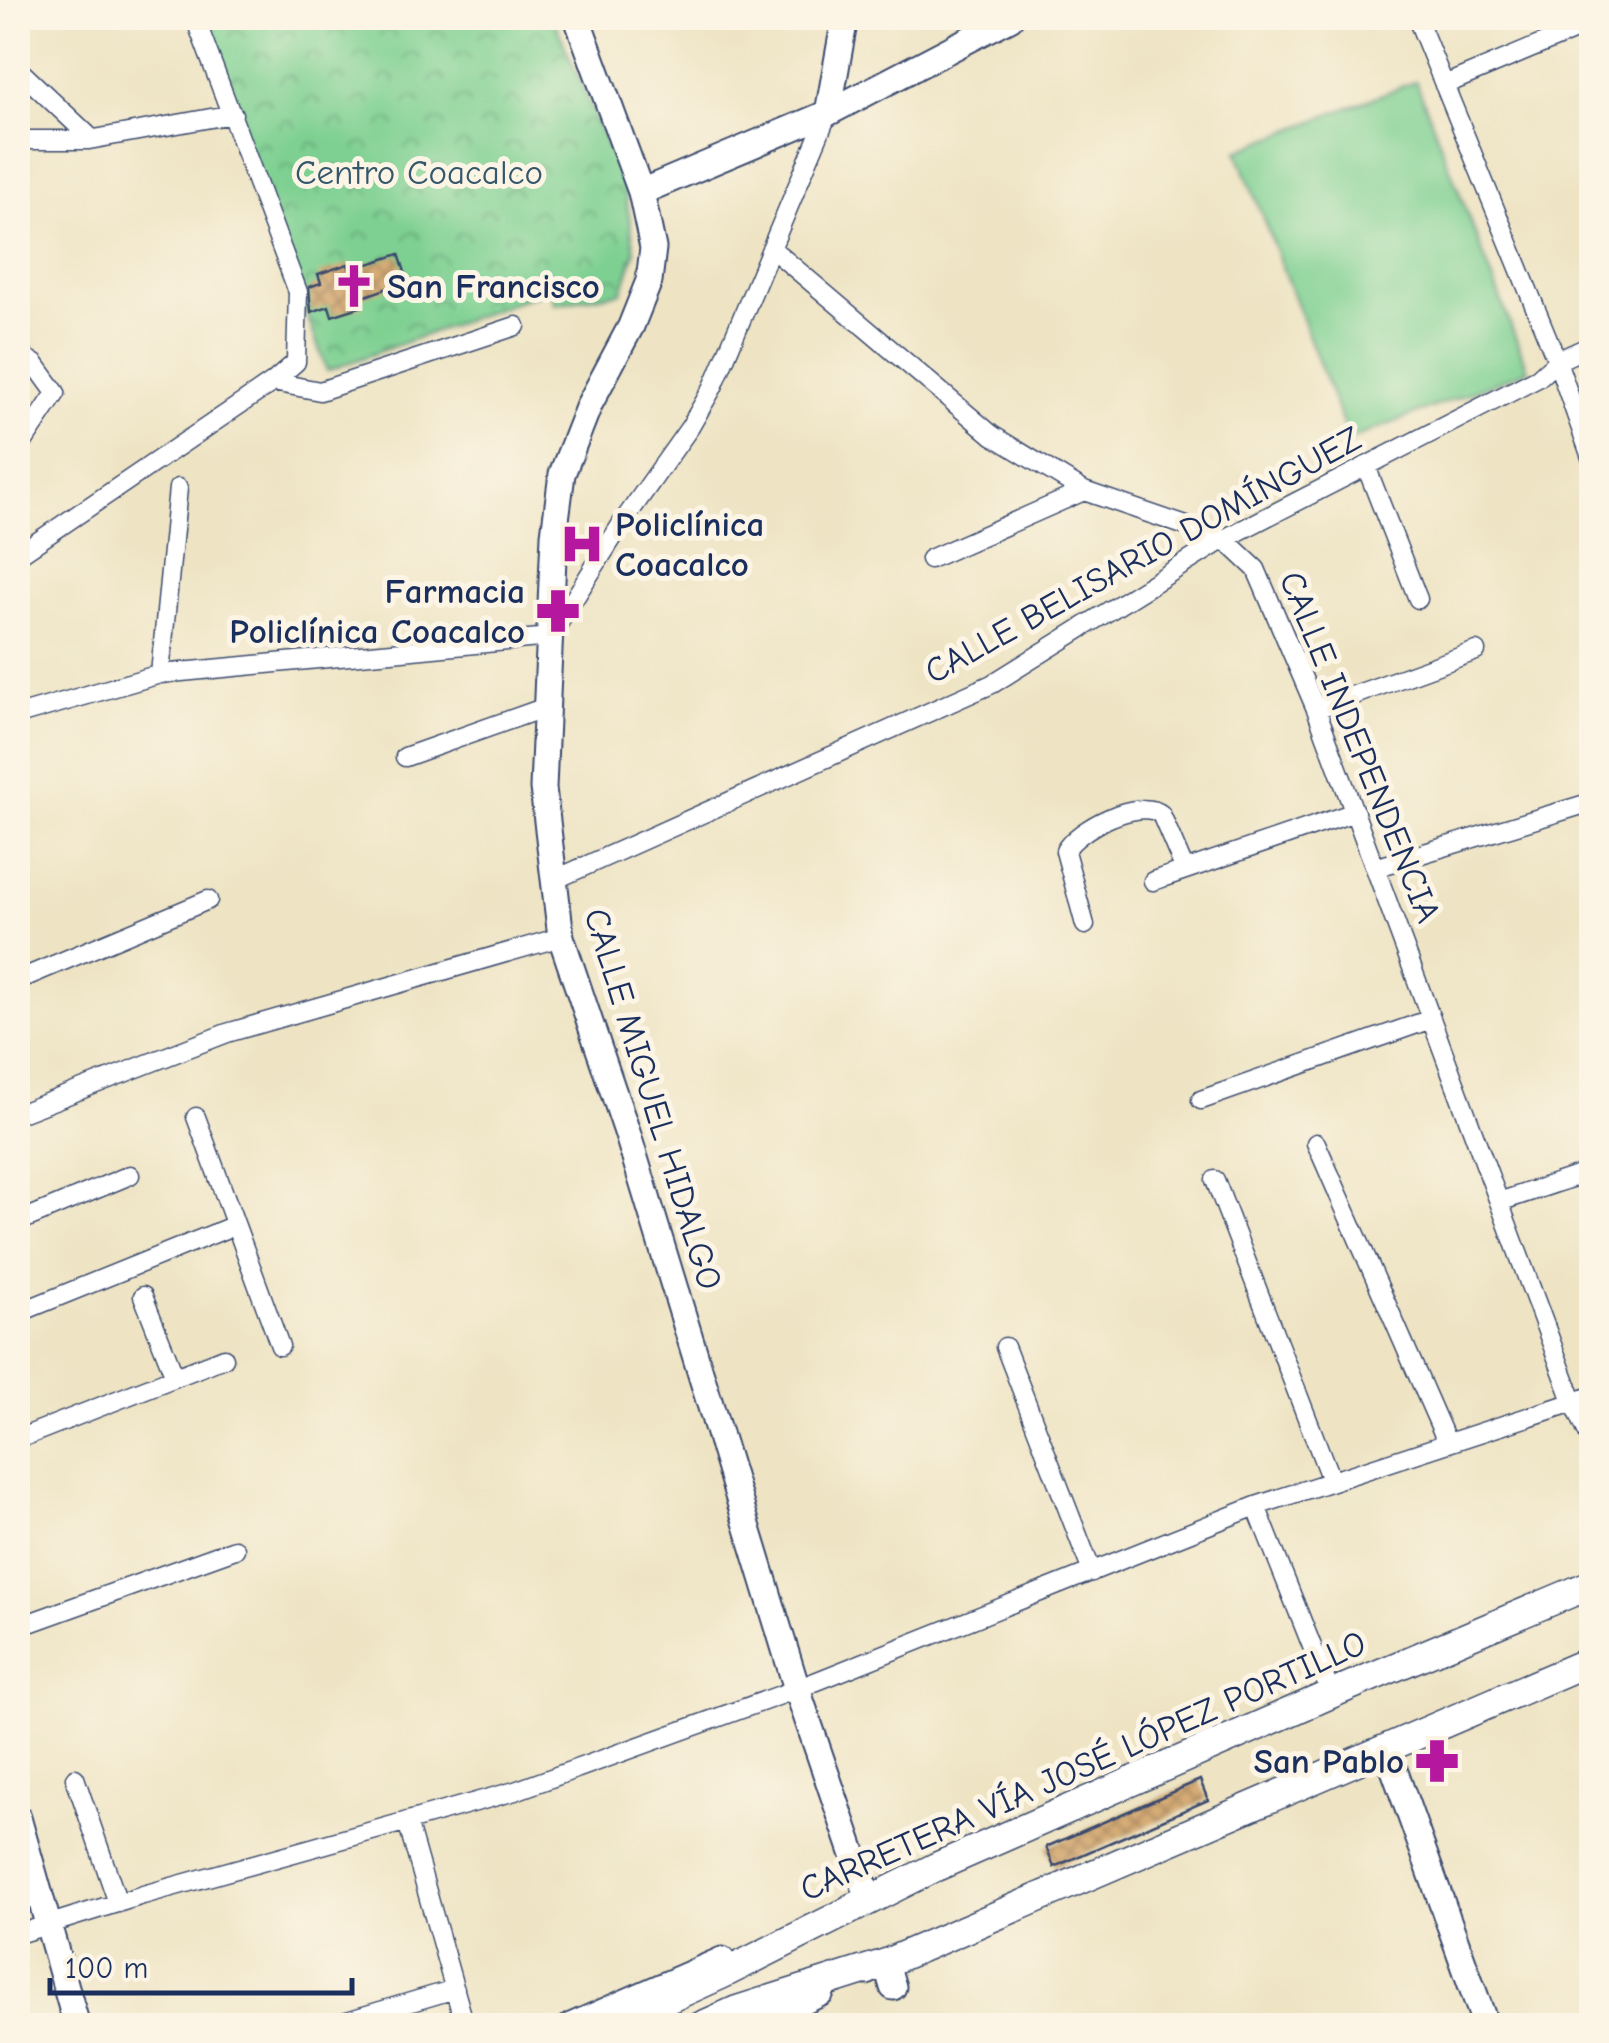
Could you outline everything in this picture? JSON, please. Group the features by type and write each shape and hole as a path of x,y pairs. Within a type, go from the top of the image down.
{"main road":[{"name":"CARRETERA VÍA JOSÉ LÓPEZ PORTILLO","path":"609,2026 724,1974 870,1899 1331,1694 1592,1584"},
{"path":"700,2026 745,2018 889,1975 1592,1660"}],"street":[{"path":"18,555 274,382 296,362 298,292 195,18"},
{"name":"CALLE MIGUEL HIDALGO","path":"577,18 641,192 653,248 649,280 631,326 589,404 562,474 554,535 543,788 560,937 628,1132 797,1690 870,1899"},
{"path":"18,715 160,674 550,637 622,523 662,470 712,387 828,113 844,18"},
{"path":"641,192 828,113 1010,18"},
{"path":"1417,18 1557,361 1592,460"},
{"path":"1444,85 1592,24"},
{"path":"18,70 92,140"},
{"path":"18,140 92,140 234,114"},
{"name":"CALLE INDEPENDENCIA","path":"771,248 992,435 1084,492 1224,539 1256,570 1316,709 1573,1402 1592,1442"},
{"path":"274,382 320,391 516,326"},
{"name":"CALLE BELISARIO DOMÍNGUEZ","path":"554,880 992,684 1224,539 1538,378 1557,361 1592,345"},
{"path":"18,353 35,364 56,392 18,450"},
{"path":"1366,466 1418,599"},
{"path":"160,674 178,488"},
{"path":"930,559 1084,492"},
{"path":"1316,709 1476,651"},
{"path":"405,757 546,707"},
{"path":"1375,868 1592,802"},
{"path":"1085,925 1065,851 1082,830 1140,808 1153,808 1160,814 1185,870"},
{"path":"1152,881 1354,812"},
{"path":"18,980 208,900"},
{"path":"18,1114 226,1033 560,937"},
{"path":"1201,1100 1431,1018"},
{"path":"196,1117 280,1346"},
{"path":"1316,1143 1447,1442"},
{"path":"1499,1202 1592,1171"},
{"path":"18,1222 130,1175"},
{"path":"1215,1180 1331,1480"},
{"path":"18,1313 236,1225"},
{"path":"143,1296 175,1377"},
{"path":"1005,1347 1092,1572"},
{"path":"18,1439 224,1358"},
{"path":"18,1934 516,1791 797,1690 1256,1506 1592,1396"},
{"path":"1256,1506 1331,1694"},
{"path":"18,1628 235,1549"},
{"path":"1388,1750 1486,2026"},
{"path":"75,1778 118,1903"},
{"path":"18,1818 77,2026"},
{"path":"407,1821 465,2026"},
{"path":"570,2026 870,1899"},
{"path":"330,2026 455,1989"}],"green space":[{"name":"Centro Coacalco","path":"200,18 553,18 624,184 635,252 622,292 555,304 551,289 327,371"},
{"path":"1416,81 1528,370 1349,440 1237,151"}],"building":[{"name":"San Francisco","path":"399,254 408,281 360,298 363,306 332,316 329,306 311,312 309,287 321,283 318,274 348,264 350,270"},
{"path":"1200,1780 1208,1800 1054,1867 1046,1847"}],"place":[{"name":"San Francisco","path":"354,286"},
{"name":"Policlínica Coacalco","path":"582,544"},
{"name":"Farmacia Policlínica Coacalco","path":"558,611"},
{"name":"San Pablo","path":"1437,1761"}]}
